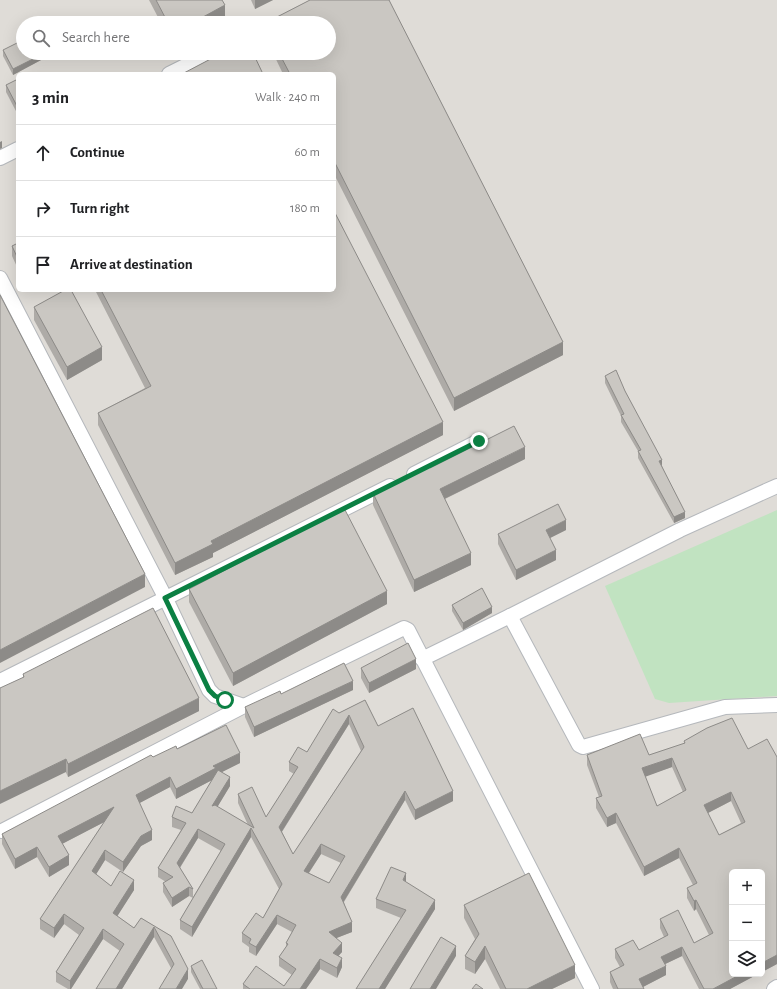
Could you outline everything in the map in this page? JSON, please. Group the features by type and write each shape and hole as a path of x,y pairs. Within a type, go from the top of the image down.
{"lane":[{"path":"173,72 197,60"},
{"path":"0,158 16,151"},
{"path":"0,278 165,598 209,690 215,696 244,706"},
{"path":"0,681 479,441"},
{"path":"422,659 680,530 777,486"},
{"path":"510,616 579,745 582,747 725,707 777,705"},
{"path":"2,831 244,706 404,628 408,630 592,989"}],"shaded area":[{"path":"0,0 777,0 777,989 0,989"}],"green space":[{"path":"777,510 777,696 669,703 655,699 605,586"}],"building":[{"path":"156,0 222,0 225,5 205,16 164,16"},
{"path":"310,0 389,0 563,342 454,398 336,165 336,72 289,72 283,60 336,60 336,16 279,16"},
{"path":"16,44 16,60 31,60 13,69 3,50"},
{"path":"209,60 256,60 262,72 186,72"},
{"path":"16,80 16,104 6,85"},
{"path":"336,215 443,422 211,541 213,544 175,563 98,413 151,386 102,292 336,292"},
{"path":"16,244 16,255 12,246"},
{"path":"61,292 72,292 102,347 67,367 34,307"},
{"path":"0,295 145,574 0,650"},
{"path":"616,370 625,391 662,460 659,461 685,512 674,517 638,451 641,450 621,415 624,414 605,376"},
{"path":"514,426 525,447 440,489 471,553 414,580 373,493 429,466 430,468"},
{"path":"558,504 566,520 546,530 556,550 516,570 498,534"},
{"path":"344,508 387,591 233,673 189,589"},
{"path":"482,588 492,607 463,623 452,605"},
{"path":"153,608 199,698 68,764 66,759 0,791 0,688 24,677 23,674"},
{"path":"408,643 416,659 369,683 361,668"},
{"path":"344,663 353,681 254,727 245,707 280,691 281,694"},
{"path":"365,700 378,726 413,708 453,791 415,810 405,791 341,897 352,922 329,932 342,943 333,953 342,958 337,968 320,959 300,989 250,989 243,984 256,966 284,986 296,969 279,957 288,944 286,943 296,925 277,915 256,947 249,943 251,939 242,933 256,913 263,918 282,884 251,828 192,927 180,920 225,844 198,829 177,863 193,889 189,887 172,898 163,883 173,877 158,868 186,823 172,817 176,806 192,813 218,770 230,777 212,806 215,805 254,828 238,794 252,787 266,817 298,767 289,762 298,747 307,752 333,709 339,713","holes":["349,715 364,747 293,854 279,827","321,844 345,856 329,883 304,871"]},
{"path":"732,718 748,749 767,739 777,757 777,955 765,961 765,869 729,869 729,977 735,977 713,989 704,989 682,947 661,957 666,966 639,979 644,989 618,989 610,972 624,965 615,949 633,940 639,950 668,935 660,919 678,910 694,943 713,933 696,900 694,901 687,888 697,883 679,848 644,867 616,813 607,818 596,798 602,796 587,755 640,734 649,755 685,743 684,741 707,728","holes":["672,758 686,790 657,806 642,768","731,792 745,822 719,835 704,805"]},
{"path":"226,725 240,753 213,766 216,768 176,789 170,777 136,795 152,830 141,836 123,862 105,850 92,871 111,886 120,871 134,880 113,913 134,928 141,918 171,936 188,969 176,989 159,989 174,964 154,927 116,989 96,989 124,944 103,929 70,981 56,972 84,928 64,914 54,928 40,919 114,807 58,836 69,855 49,867 37,847 15,859 2,834 151,755 153,757 176,746 177,749"},
{"path":"391,867 406,873 403,880 435,900 379,989 356,989 406,910 376,899"},
{"path":"529,873 575,965 527,989 506,989 485,946 475,962 465,956 479,934 464,905"},
{"path":"441,937 456,946 430,989 410,989"},
{"path":"202,960 217,989 203,989 191,966"},
{"path":"476,984 483,989 472,989"}],"route":[{"path":"225,700 215,696 209,690 165,598 479,441"}]}
